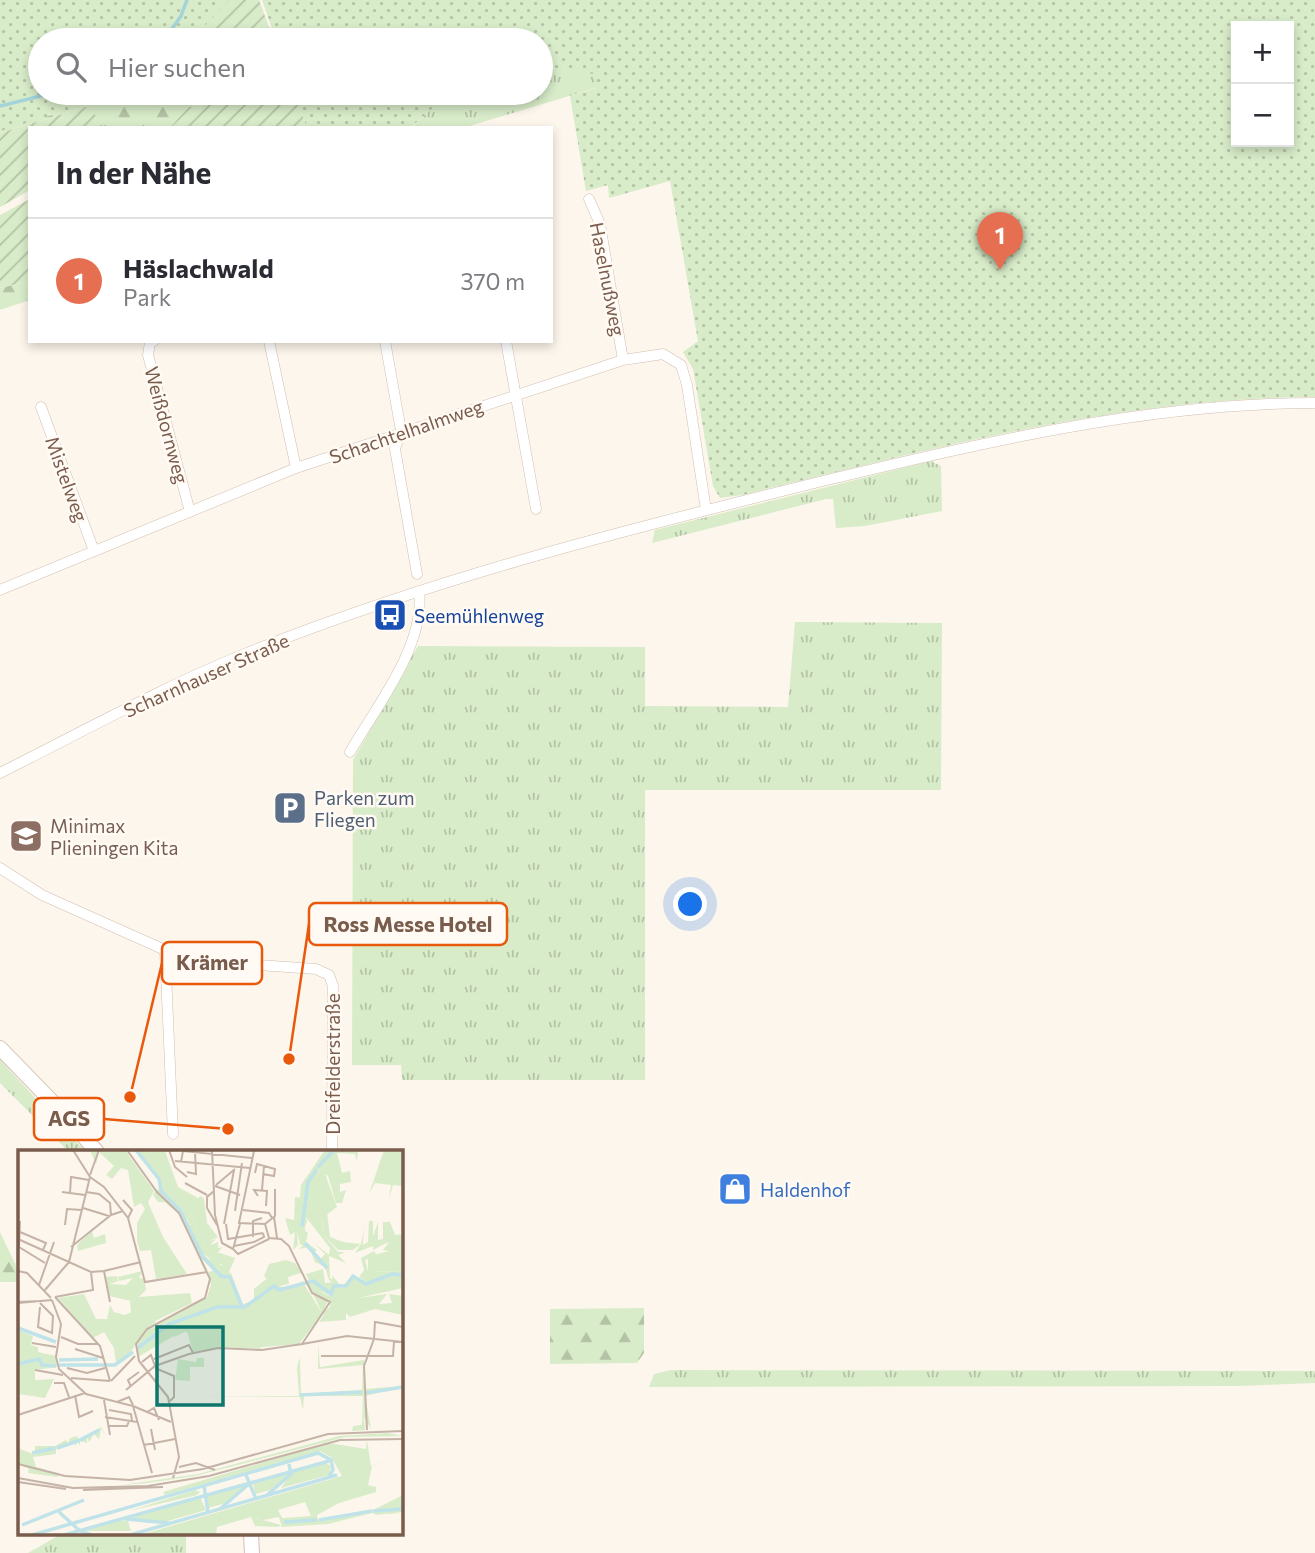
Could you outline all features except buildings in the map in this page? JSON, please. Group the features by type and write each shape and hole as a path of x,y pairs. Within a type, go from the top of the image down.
{"main road":[{"path":"0,1048 95,1150"}],"street":[{"name":"Haselnußweg","path":"589,199 600,224 623,360"},
{"name":"Weißdornweg","path":"150,343 148,355 190,512"},
{"path":"269,343 296,468"},
{"path":"385,343 401,431 395,449 417,574"},
{"path":"506,343 536,509"},
{"name":"Schachtelhalmweg","path":"0,590 296,468 401,431 623,360 663,354 681,365 706,510"},
{"name":"Scharnhauser Straße","path":"0,773 240,656 419,591 544,552 985,442 1067,426 1201,409 1315,403"},
{"name":"Mistelweg","path":"41,407 94,551"},
{"path":"350,752 410,649 417,626 419,591"},
{"name":"Dreifelderstraße","path":"0,869 42,895 165,950 229,963 316,969 329,975 333,986 332,1150"},
{"path":"165,950 173,1135"}],"green space":[{"path":"0,0 239,0 212,28 28,28 28,105 85,105 0,131"},
{"path":"5,0 30,28 28,105 202,105 188,107 172,126 103,126 88,106 0,133 0,11"},
{"path":"229,0 259,0 270,28 202,28"},
{"path":"262,0 1315,0 1315,397 1169,406 1097,416 955,444 720,498 713,486 693,369 683,352 698,341 670,181 609,198 608,185 586,191 570,96 597,88 595,74 553,69 553,28 272,28"},
{"path":"553,69 594,71 609,84 553,101"},
{"path":"298,105 438,105 412,126 306,126"},
{"path":"298,105 306,126 172,126 188,107"},
{"path":"436,105 539,105 470,126 413,126"},
{"path":"89,106 103,126 28,126 28,191 0,207 0,133"},
{"path":"28,200 28,281 0,288 0,215"},
{"path":"28,281 28,301 0,310 0,288"},
{"path":"931,461 941,466 942,511 865,526 836,528 833,499 826,499 652,543 655,530"},
{"path":"795,622 942,623 941,790 645,790 645,1080 402,1080 401,1065 352,1065 353,760 418,646 645,647 645,706 788,707"},
{"path":"0,1060 84,1150 67,1150 0,1083"},
{"path":"0,1232 18,1270 18,1282 0,1282"},
{"path":"644,1308 644,1353 637,1363 550,1364 550,1309"},
{"path":"671,1370 1315,1371 1315,1383 1237,1386 649,1387 654,1374"},
{"path":"58,1536 186,1536 186,1553 28,1553"}],"waterway":[{"path":"172,28 187,0"},
{"path":"0,106 28,99"}],"place":[{"name":"Häslachwald","path":"1000,270"},
{"name":"Seemühlenweg","path":"390,615"},
{"name":"Parken zum Fliegen","path":"290,808"},
{"name":"Minimax Plieningen Kita","path":"26,836"},
{"name":"Ross Messe Hotel","path":"289,1059"},
{"name":"Krämer","path":"130,1097"},
{"name":"AGS","path":"228,1129"},
{"name":"Haldenhof","path":"735,1189"}]}
